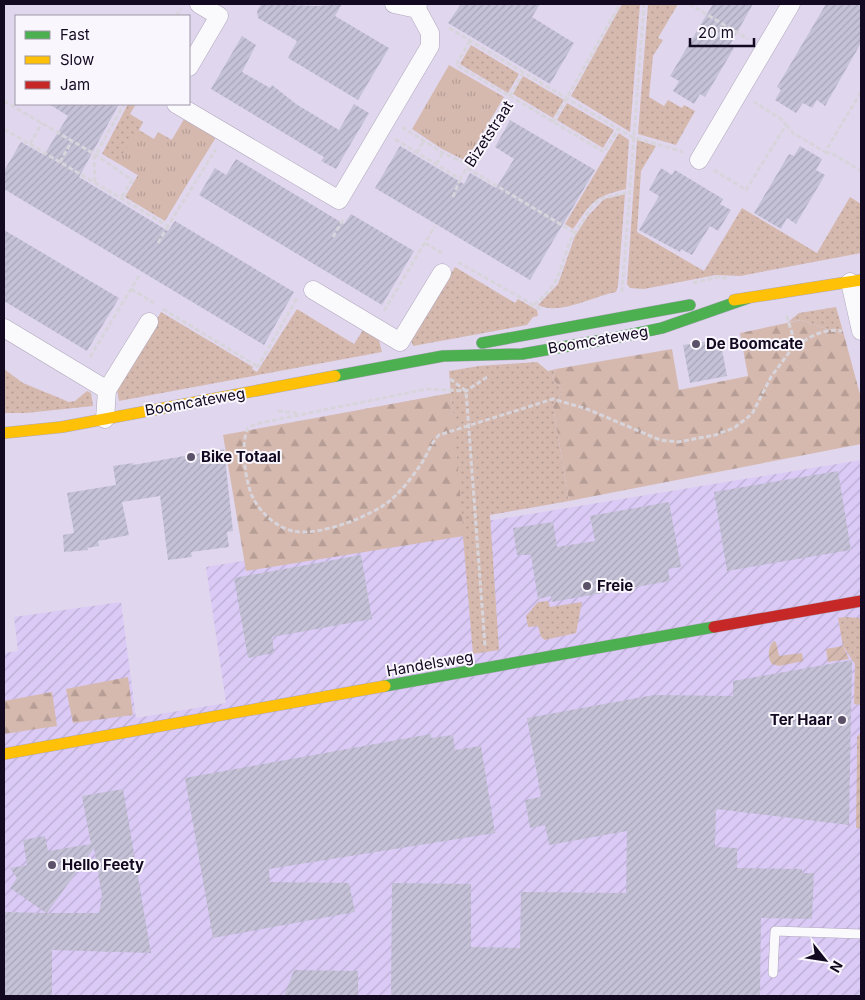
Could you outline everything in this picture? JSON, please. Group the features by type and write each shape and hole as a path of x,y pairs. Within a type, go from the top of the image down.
{"street":[{"path":"190,65 219,16 199,4"},
{"path":"178,105 339,200 430,46 430,33 417,6 394,4"},
{"path":"699,160 790,4"},
{"path":"403,362 400,342 442,273"},
{"path":"854,332 856,281"},
{"name":"Boomcateweg","path":"443,356 472,345 706,302 748,298 856,281"},
{"path":"306,292 400,342"},
{"name":"Boomcateweg","path":"4,433 30,432 106,419 403,362 443,356 506,354 609,339 662,328 748,298"},
{"path":"106,419 107,390 148,322"},
{"path":"4,328 107,390"},
{"name":"Handelsweg","path":"4,754 861,601"}],"lane":[{"path":"773,973 775,930 861,934"}],"path":[{"path":"553,122 620,4"},
{"path":"622,292 644,4"},
{"path":"689,4 764,49"},
{"path":"448,27 618,130 633,137 675,148 699,160 746,190 786,125"},
{"path":"470,41 456,65 510,96 523,72"},
{"path":"739,92 781,119 794,134 861,171"},
{"path":"825,152 861,92"},
{"name":"Bizetstraat","path":"384,124 417,153 460,179 510,96 604,152 618,130"},
{"path":"4,101 96,155 132,180 121,198"},
{"path":"95,183 96,155 123,105"},
{"path":"30,144 42,124"},
{"path":"384,124 423,142 468,167 575,233"},
{"path":"4,128 168,226"},
{"path":"158,243 225,134"},
{"path":"60,162 72,141"},
{"path":"417,153 423,142"},
{"path":"436,164 442,154"},
{"path":"452,197 460,179"},
{"path":"534,305 549,291 557,279 575,233 587,213 600,198 629,192"},
{"path":"374,327 435,226"},
{"path":"425,243 520,297"},
{"path":"80,374 140,274"},
{"path":"131,289 257,366 306,292"},
{"path":"788,292 786,316 792,333 791,350"},
{"path":"523,336 545,311"},
{"path":"506,354 484,380 466,391 427,389 255,424 248,428 243,446 250,490 259,508 284,528 299,532 326,528 364,516 382,506 401,489 418,469 433,441 439,435 553,399 587,409 660,440 678,442 715,435 734,428 752,414 771,377 791,350 803,340 821,332 839,330 854,332"},
{"path":"466,391 487,669"}],"shaded area":[{"path":"861,460 861,996 4,996 4,653 18,651 14,617 121,602 136,718 226,703 206,567"}],"green space":[{"path":"622,4 640,4 630,132 571,96"},
{"path":"648,4 678,4 658,38 663,40 653,56 649,97 664,106 668,100 682,108 684,105 695,111 676,145 638,134"},
{"path":"471,45 519,74 508,93 460,64"},
{"path":"449,65 504,97 466,161 442,149 412,129"},
{"path":"523,76 564,100 553,118 513,94"},
{"path":"567,103 614,130 603,148 557,120"},
{"path":"127,105 135,105 130,114 143,122 139,130 154,139 158,132 172,140 186,116 216,136 165,221 125,197 138,175 102,154"},
{"path":"185,118 213,135 215,139 165,219 127,196 139,176 117,162 138,131 154,140 158,133 171,141"},
{"path":"619,133 629,140 626,189 606,195 594,202 573,229 565,224"},
{"path":"637,140 656,146 641,171 637,232 704,271 742,208 817,253 850,197 861,204 861,253 740,276 716,275 644,289 630,288 627,284"},
{"path":"625,194 616,292 566,307 546,308 538,305 558,284 575,236 588,216 604,199"},
{"path":"455,267 515,303 518,299 537,310 538,316 533,317 527,325 413,346 411,340"},
{"path":"836,307 844,335 801,320 788,322 799,313"},
{"path":"297,309 354,344 363,330 379,340 382,352 119,401 117,390 161,312 253,367 252,369 257,372"},
{"path":"801,320 844,335 861,398 861,444 569,501 553,406 563,391 552,378 556,369 672,349 679,390 748,376 740,333"},
{"path":"537,362 548,371 556,369 552,378 563,391 553,406 569,501 490,515 499,650 473,654 449,371 479,366"},
{"path":"4,369 23,383 69,402 75,401 87,391 91,393 93,406 26,413 4,413"},
{"path":"451,393 464,536 246,571 223,435"},
{"path":"548,601 550,607 582,602 576,633 545,640 541,637 538,626 528,627 526,616 538,602"},
{"path":"838,618 861,618 861,705 854,704 855,664 843,646"},
{"path":"774,641 776,642 779,656 802,653 803,661 779,666 772,664 769,659 769,652 770,646"},
{"path":"843,646 849,659 828,662 826,649"},
{"path":"128,677 133,715 73,723 66,689"},
{"path":"52,692 57,726 4,734 4,701"},
{"path":"861,732 861,757 857,757 857,737"},
{"path":"857,757 861,757 861,828 856,828"}],"building":[{"path":"261,4 317,6 342,4 335,16 389,48 358,100 288,58 297,41 258,18 257,11"},
{"path":"461,4 540,4 532,17 574,43 550,84 448,23"},
{"path":"713,4 753,4 730,45 734,48 705,97 700,94 694,104 673,91 679,81 670,76"},
{"path":"826,4 861,4 861,43 825,106 817,100 812,108 803,103 796,113 775,100 781,90 777,87"},
{"path":"242,36 256,45 242,72 270,88 272,85 296,104 339,130 354,104 369,113 336,169 321,161 324,157 211,89"},
{"path":"51,105 118,105 79,177 168,231 175,221 294,292 264,345 4,189 4,171 21,142 44,155 68,116"},
{"path":"510,120 595,170 530,280 375,188 400,146 464,184 470,173 496,188 514,159 495,147"},
{"path":"800,146 822,159 816,170 825,175 796,224 787,218 781,229 754,213 789,154 794,156"},
{"path":"236,159 344,224 351,214 414,251 382,305 199,195 215,168 226,175"},
{"path":"661,168 672,175 675,170 723,199 720,204 731,210 718,231 710,226 692,255 681,249 680,252 639,230 659,196 649,190"},
{"path":"4,230 119,298 87,351 4,301"},
{"path":"720,339 727,376 690,383 683,345"},
{"path":"224,449 233,531 227,532 229,547 191,552 192,557 168,560 160,496 122,502 129,535 98,541 99,546 87,548 88,550 64,552 63,535 74,533 67,493 116,485 113,466 133,463 133,465"},
{"path":"838,471 851,550 727,571 714,492"},
{"path":"669,502 681,567 668,569 670,581 552,602 551,596 538,599 531,555 517,555 513,528 553,522 557,547 595,541 590,516"},
{"path":"361,555 372,619 272,637 274,653 248,658 234,578"},
{"path":"852,660 849,825 716,809 715,847 737,848 737,868 802,869 802,873 814,873 812,919 761,918 760,996 391,996 392,883 471,884 471,947 520,948 521,892 626,893 627,831 549,845 545,825 530,828 525,800 541,797 527,718 654,695 733,696 733,681"},
{"path":"431,734 431,738 453,735 455,750 481,746 495,833 269,869 270,882 349,883 355,912 213,938 185,778"},
{"path":"123,789 151,953 52,950 52,996 4,996 4,912 46,913 10,888 17,878 10,868 27,865 23,840 45,836 48,851 91,844 82,796","holes":["94,848 102,897 99,913 47,913"]},
{"path":"294,970 358,971 358,996 284,996"}],"traffic: fast":[{"path":"335,376 443,356 522,354 609,339 662,328 748,298"},
{"path":"482,343 690,305"},
{"path":"385,686 714,627"}],"traffic: slow":[{"path":"734,300 861,280"},
{"path":"4,433 62,427 335,376"},
{"path":"4,754 385,686"}],"traffic: jam":[{"path":"714,627 861,601"}],"place":[{"name":"De Boomcate","path":"696,344"},
{"name":"Bike Totaal","path":"191,457"},
{"name":"Freie","path":"587,586"},
{"name":"Ter Haar","path":"842,720"},
{"name":"Hello Feety","path":"52,865"}]}
